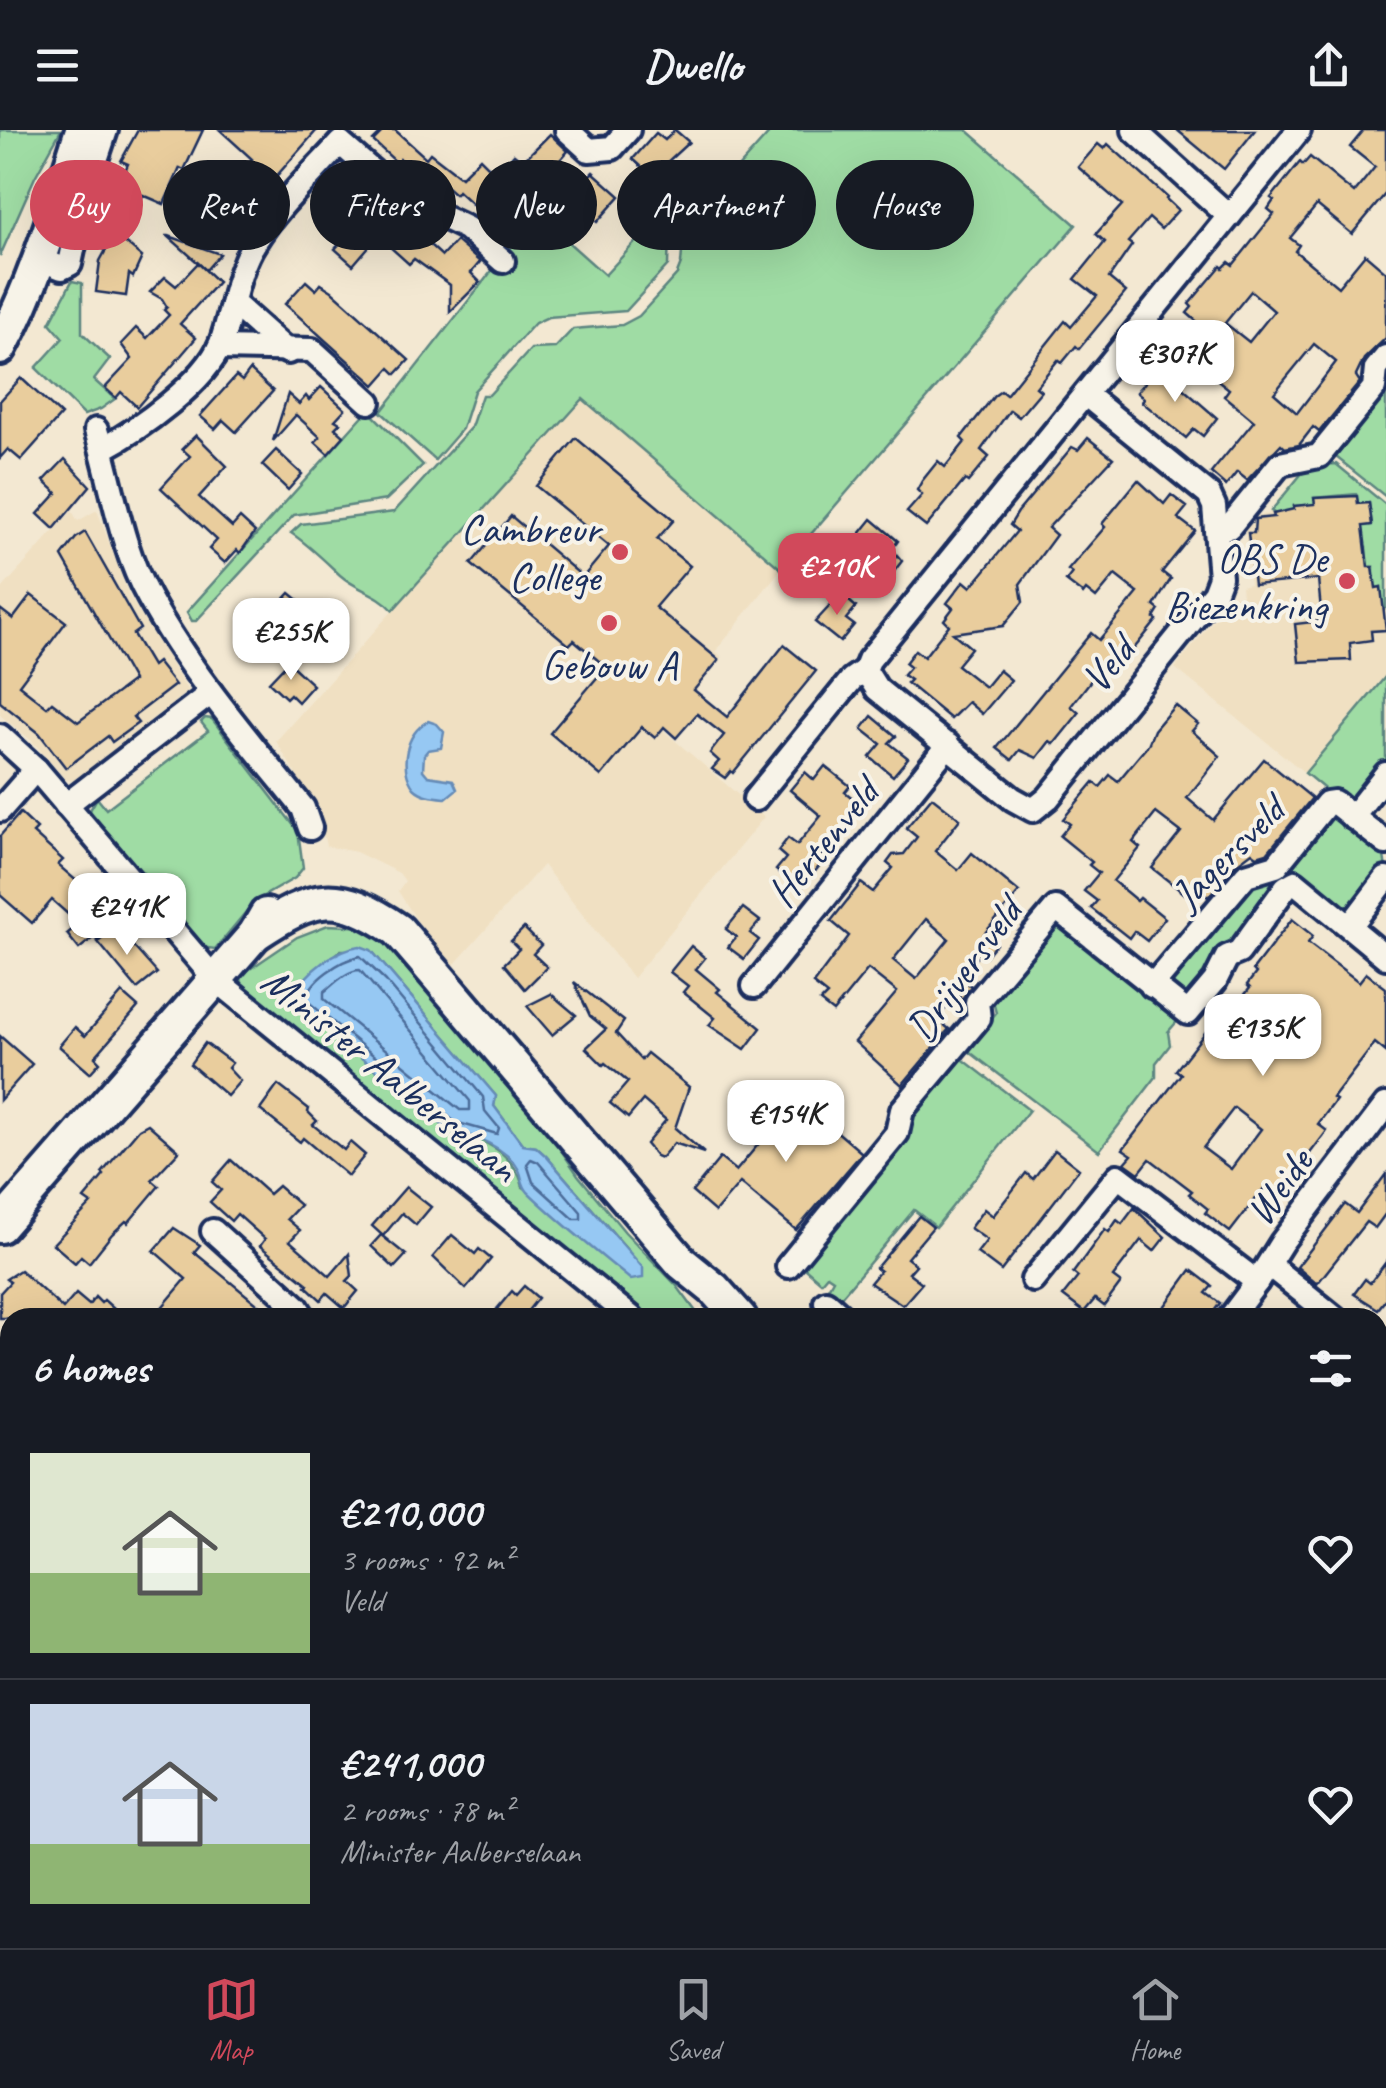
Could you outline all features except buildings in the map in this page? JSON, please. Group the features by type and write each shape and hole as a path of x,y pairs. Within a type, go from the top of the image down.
{"main road":[{"path":"0,348 39,259 82,130"},
{"path":"0,1226 255,934 317,895 374,913 398,930 687,1270 708,1308"},
{"path":"687,1270 714,1289 731,1308"}],"street":[{"path":"39,259 62,268 70,264 85,193 106,130"},
{"path":"567,130 590,150 612,148 628,130"},
{"path":"1134,130 1229,216"},
{"path":"755,799 852,679 866,670 886,638 1300,130"},
{"path":"310,828 303,808 211,693 148,597 120,529 99,439 130,434 162,411 219,348 255,240 339,136 404,198 466,228 503,261"},
{"path":"233,303 288,352"},
{"path":"219,348 312,350 369,402"},
{"path":"1216,529 1229,527 1280,464 1319,456 1374,388 1376,369 1386,357"},
{"name":"Veld","path":"866,670 877,689 1022,806 1033,810 1214,593 1220,577 1209,496 1086,394"},
{"path":"66,805 211,693"},
{"name":"Minister Aalberselaan","path":"0,736 36,769 214,978 620,1308"},
{"name":"Hertenveld","path":"754,986 948,746"},
{"path":"0,810 36,769"},
{"name":"Jagersveld","path":"1352,817 1386,774"},
{"name":"Jagersveld","path":"1386,844 1334,802 1327,803 1276,866 1246,875 1152,986 1188,1013 1228,956 1240,952 1286,887 1296,882 1386,957"},
{"path":"1351,925 1386,879"},
{"name":"Drijversveld","path":"788,1266 897,1133 902,1110 979,1018 977,1002 1056,908 1118,954 1122,963 1152,986"},
{"name":"Weide","path":"1263,1273 1386,1105"},
{"name":"Weide","path":"1032,1280 1118,1176 1320,1308"},
{"path":"213,1231 299,1308"},
{"path":"1237,1308 1263,1273"},
{"path":"826,1302 833,1308"}],"shaded area":[{"name":"Cambreur College","path":"967,130 1076,225 781,569 716,651 722,657 664,731 764,817 633,978 543,865 454,965 438,953 398,891 405,881 399,873 356,852 326,846 318,811 276,741 600,379 790,250 816,250 816,232 836,219 836,250 974,250 974,160 923,160"},
{"path":"1336,464 1386,505 1386,676 1305,773 1175,668 1232,597 1242,595 1241,586 1250,584 1245,531 1249,516 1268,514 1308,466"},
{"path":"97,510 129,596 188,691 73,781 66,780 32,741 0,715 0,591 72,511 78,521"}],"green space":[{"path":"0,130 61,130 44,160 30,160 30,188 0,256"},
{"path":"772,130 967,130 1076,225 781,569 583,399 393,610 347,580 291,533 301,524 394,512 471,427 482,395 489,395 531,349 555,348 573,329 622,325 639,316 677,274 682,250 816,250 816,160 745,160"},
{"path":"509,250 577,250 605,275 628,250 668,250 668,265 626,311 548,317 535,323 474,391 462,429 435,460 381,412"},
{"path":"72,281 82,283 82,333 110,359 94,380 115,399 84,415 36,368 63,338 50,323"},
{"path":"1386,365 1386,497 1331,453"},
{"path":"368,410 423,465 386,500 294,515 192,621 187,612"},
{"path":"1336,464 1386,505 1386,608 1382,608 1381,587 1374,588 1374,567 1366,567 1366,547 1358,547 1358,527 1372,525 1369,503 1358,504 1356,494 1315,498 1315,506 1294,506 1294,513 1277,515 1271,511 1308,466"},
{"path":"1386,676 1386,765 1351,811 1305,773"},
{"path":"212,719 298,831 303,868 295,878 255,901 215,949 200,947 90,810 97,798 106,809 208,731 201,722"},
{"path":"1331,806 1383,849 1386,869 1351,915 1284,864"},
{"path":"1275,875 1282,880 1190,999 1166,980 1250,879 1271,880"},
{"path":"1064,923 1181,1017 1168,1032 1170,1045 1156,1063 1156,1077 1099,1151 966,1049 996,1013 993,1001 1054,926"},
{"path":"328,925 368,927 464,1025 535,1112 578,1175 693,1308 636,1308 242,987 241,975 297,937","holes":["341,950 371,950 496,1096 494,1106 523,1145 536,1147 546,1156 629,1251 523,1187 513,1165 496,1149 451,1132 299,1006 295,994 298,987"]},
{"path":"960,1057 1029,1110 936,1227 914,1210 840,1298 828,1288 833,1279 827,1275 821,1282 799,1263"}],"water":[{"path":"428,721 444,732 441,748 428,750 424,755 423,770 428,776 453,780 457,789 446,798 417,791 406,771 410,742"},
{"path":"360,946 371,950 496,1096 494,1106 523,1145 536,1147 546,1156 643,1268 643,1278 631,1280 553,1215 526,1189 519,1170 507,1155 479,1139 451,1132 299,1006 295,994 314,969 332,956"}],"place":[{"name":"Cambreur College","path":"620,552"},
{"name":"OBS De Biezenkring","path":"1347,581"},
{"name":"Gebouw A","path":"609,623"}]}
